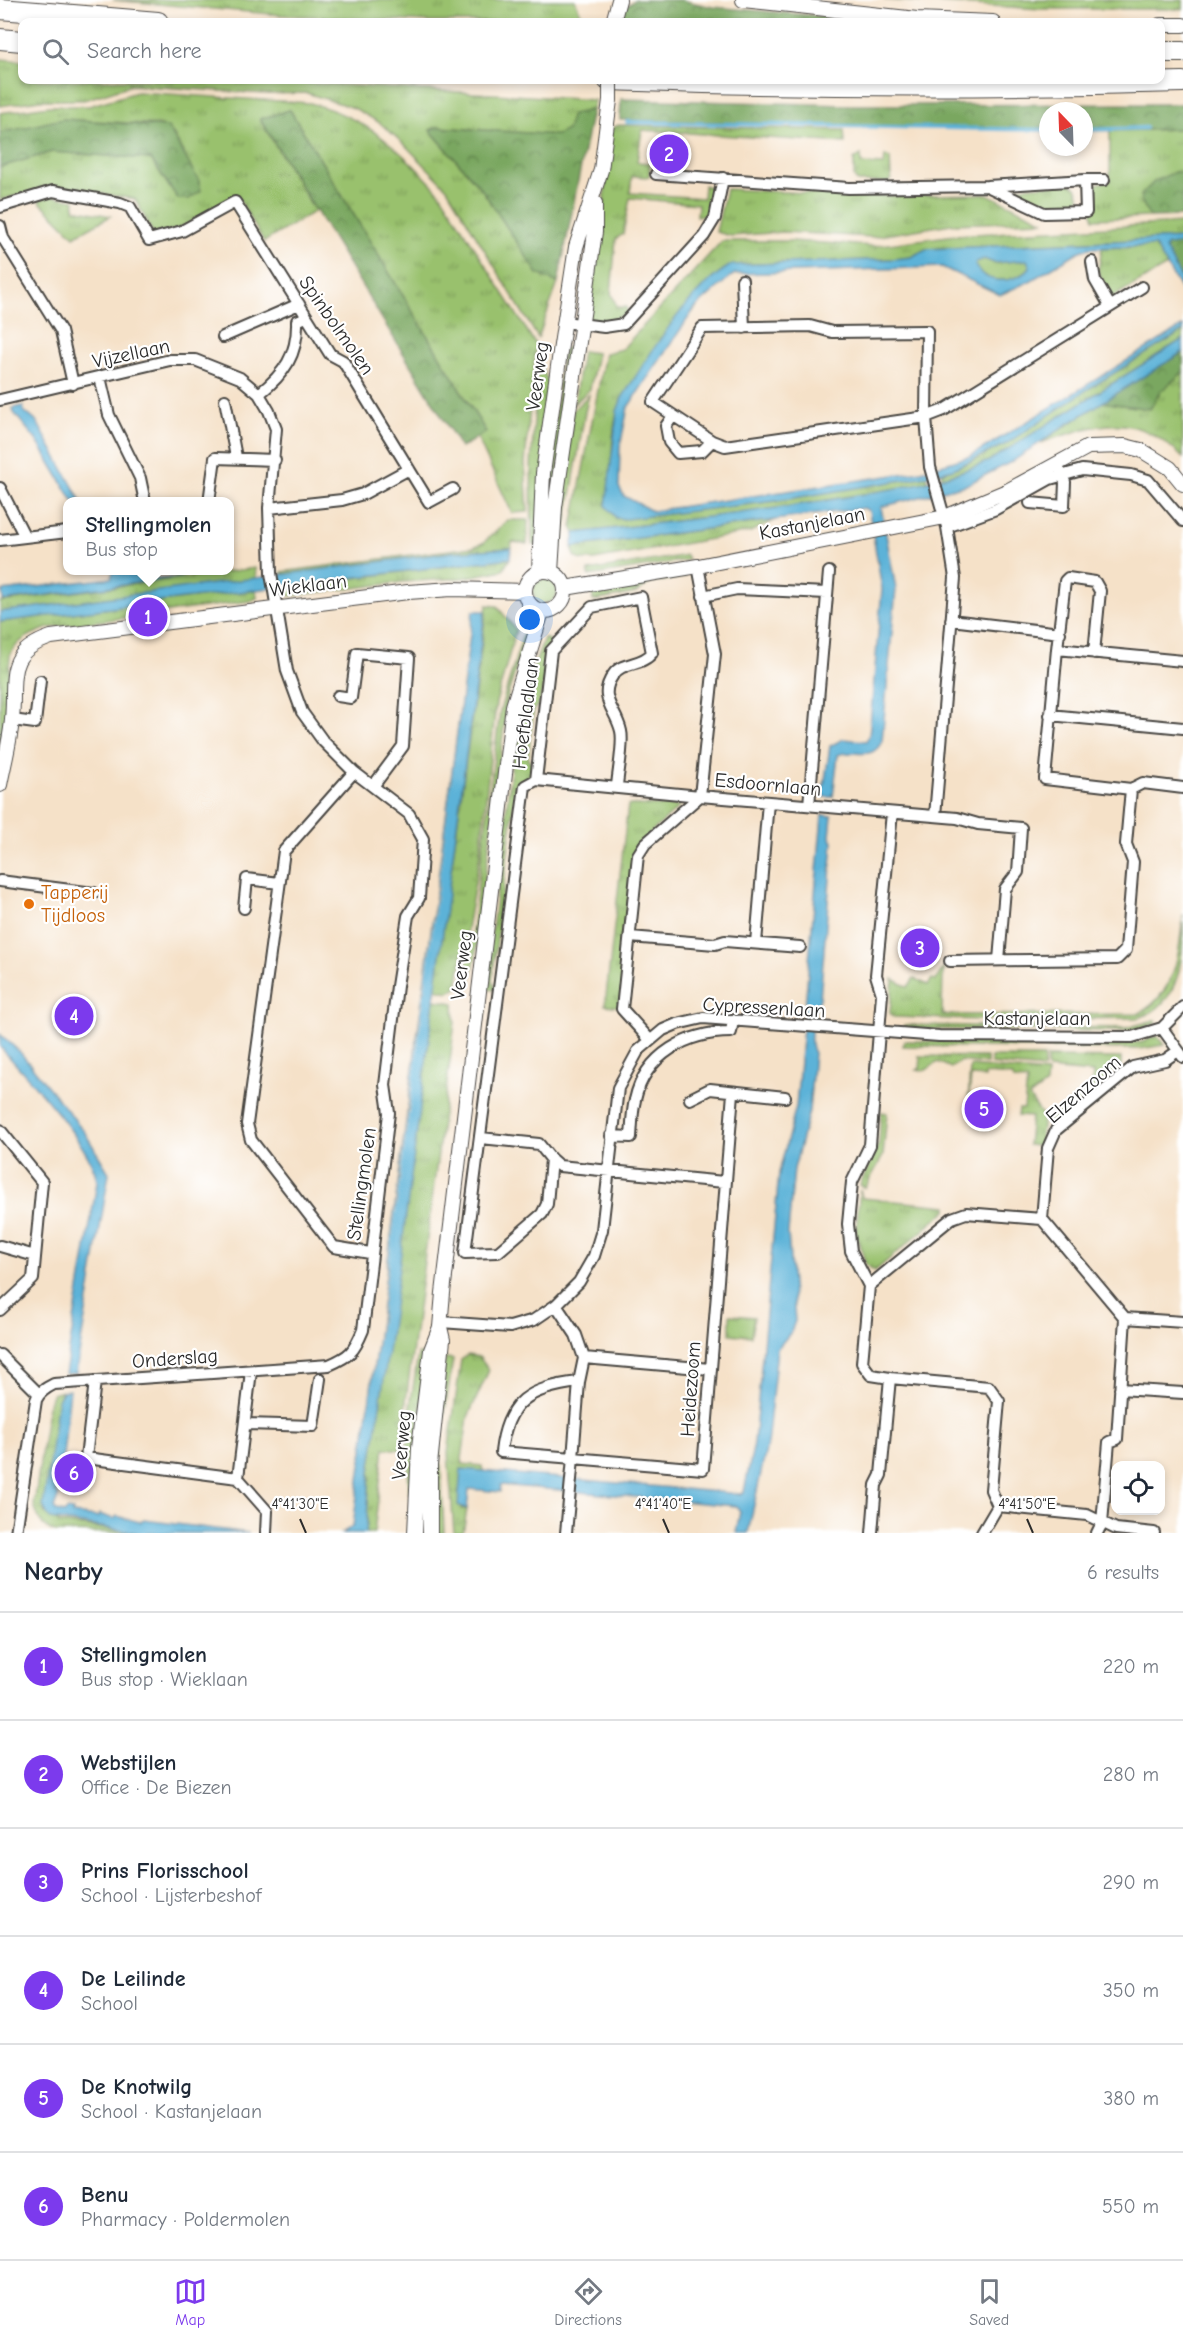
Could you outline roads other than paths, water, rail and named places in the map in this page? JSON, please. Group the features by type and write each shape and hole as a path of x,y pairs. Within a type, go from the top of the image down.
{"highway":[{"path":"0,9 109,18"},
{"path":"0,39 18,41"},
{"path":"1165,52 1183,52"},
{"path":"1165,82 1183,82"},
{"path":"725,84 1001,86 1092,84"}],"street":[{"path":"614,18 619,0"},
{"path":"743,0 908,18"},
{"path":"1165,25 1183,25"},
{"name":"Veerweg","path":"545,572 543,473 576,247 605,149 610,100 609,84"},
{"path":"656,174 849,188 987,186 1104,180"},
{"path":"564,322 604,327 624,324 649,300 713,223 723,178"},
{"path":"987,186 1044,213 1086,212 1085,180"},
{"name":"Veerweg","path":"545,572 595,232 595,188"},
{"name":"Spinbolmolen","path":"0,207 53,191 120,203 130,207 149,240 182,231 236,202 330,354 343,361 429,502 453,489"},
{"path":"0,226 3,238 61,331 74,384"},
{"path":"1092,262 1095,280 1110,306"},
{"path":"742,280 744,328"},
{"path":"934,816 955,578 946,522 932,474 926,417 927,332 832,332 810,326 702,328 653,402 712,441 725,446 926,417 944,410 1142,287"},
{"path":"223,337 299,304"},
{"path":"259,394 278,378 289,364 297,338 297,321 306,317"},
{"name":"Vijzellaan","path":"5,399 170,360 195,360 240,378 259,394 276,429 269,507 271,573 276,609"},
{"path":"100,377 109,415 140,478 144,497"},
{"path":"225,400 236,457"},
{"path":"673,416 666,426 669,442 678,453 702,451 712,441"},
{"name":"Kastanjelaan","path":"946,522 1007,491 1055,462 1088,447 1125,446 1154,456 1170,468 1183,484"},
{"path":"209,497 214,458 275,460"},
{"path":"1030,503 1064,506 1065,482 1055,462"},
{"path":"269,507 342,500 363,494 409,469"},
{"name":"Kastanjelaan","path":"565,588 698,566 886,529 976,518 1050,479 1082,470 1131,475 1148,480 1183,521"},
{"path":"0,488 25,537"},
{"path":"0,540 63,532"},
{"path":"536,780 617,786 700,796 715,654 698,566"},
{"path":"545,572 560,578 565,588 565,598 560,606 551,611 542,612 529,604 525,591 528,580 545,572"},
{"path":"809,806 829,572"},
{"path":"1094,653 1100,591 1095,582 1068,578 1065,581 1057,649 1045,779 1131,789 1143,783 1183,788"},
{"name":"Wieklaan","path":"0,785 12,720 16,665 28,646 37,642 51,637 408,592 452,589 525,591"},
{"path":"703,596 737,589 827,593"},
{"name":"Hoefbladlaan","path":"481,1138 525,786 536,780 551,651 592,607 641,597 651,653 648,659 619,668 611,677 606,690 606,700 622,731 617,786"},
{"path":"276,609 287,671 302,711 323,741 354,772 374,785 403,746 409,658 357,653 351,698 338,696"},
{"name":"Veerweg","path":"415,1533 419,1446 431,1350 440,1324 476,1000 513,706 542,612"},
{"path":"951,620 1060,633"},
{"path":"1057,649 1183,661"},
{"path":"12,720 35,723 40,681"},
{"path":"1050,716 1183,728"},
{"name":"Stellingmolen","path":"354,772 284,851 247,1131 251,1140 334,1247 370,1253 389,1113 385,1085 408,916 419,898 423,839 409,814 374,785"},
{"path":"950,961 1117,959 1126,950 1133,861 1126,844 1131,789"},
{"name":"Esdoornlaan","path":"650,1040 622,1009 638,855 645,844 700,796 957,818 978,825 1021,828 1018,872 1005,888 999,960"},
{"path":"756,943 768,802"},
{"path":"892,813 876,975 882,994 870,1145 852,1182 848,1224 851,1251 869,1286 862,1363 872,1375 989,1387 999,1401 991,1490 998,1506"},
{"path":"243,908 247,879 279,883"},
{"path":"0,881 94,893"},
{"path":"630,937 715,944 725,941 800,947"},
{"name":"Kastanjelaan","path":"880,1033 1132,1037 1162,1028 1183,1007"},
{"name":"Cypressenlaan","path":"440,1324 510,1327 534,1320 556,1305 579,1282 594,1256 602,1230 618,1088 638,1051 650,1040 676,1024 704,1018 880,1033"},
{"name":"Cypressenlaan","path":"611,1136 631,1137 635,1099 643,1079 663,1055 688,1039 714,1032 731,1032 733,1020"},
{"path":"1162,1028 1181,1054"},
{"name":"Elzenzoom","path":"1042,1219 1048,1148 1056,1130 1133,1067 1181,1054"},
{"path":"690,1098 710,1089 786,1097"},
{"name":"Heidezoom","path":"573,1458 703,1469 724,1182 733,1093"},
{"path":"0,1130 42,1182 33,1280 0,1310"},
{"path":"551,1159 547,1204 542,1214 498,1252 465,1253 481,1138 539,1144 559,1166 724,1182"},
{"path":"869,1286 952,1218 966,1213 1042,1219 1125,1318 1181,1325"},
{"path":"0,1246 35,1256"},
{"name":"Onderslag","path":"39,1394 54,1384 329,1365 348,1357 363,1330 370,1253"},
{"path":"556,1305 576,1335 584,1358 579,1382 566,1533"},
{"path":"1100,1528 1110,1442 1117,1439 1125,1318"},
{"name":"Veerweg","path":"430,1533 430,1465 443,1340 440,1324"},
{"path":"0,1355 39,1394 16,1533"},
{"path":"584,1358 710,1369"},
{"path":"238,1478 251,1371"},
{"path":"872,1533 876,1485 881,1475 890,1378"},
{"path":"246,1424 313,1426 320,1379"},
{"path":"95,1381 86,1458 238,1478 267,1510 266,1530"},
{"path":"573,1458 501,1452 504,1430 517,1404 542,1389 579,1382"},
{"path":"1120,1389 1183,1394"},
{"path":"998,1506 1087,1515 1100,1528 1154,1533"},
{"path":"982,1533 998,1506"}],"water":[{"path":"1183,238 1183,244 1167,245 1165,248 1183,282 1183,293 1155,246 1089,248 1000,295 942,267 735,274 695,308 628,407 620,447 619,487 624,496 652,511 921,471 971,456 1183,326 1183,331 1088,389 1006,444 953,469 922,477 776,501 626,519 616,518 606,506 617,411 622,398 670,325 699,291 715,277 731,265 894,259 911,257 926,249","holes":["984,259 994,263 1027,260 1030,267 1017,277 1001,280 986,277 975,265 976,262"]},
{"path":"1183,339 1183,352 1013,461 966,485 881,507 896,589 882,741 878,748 868,753 838,755 833,797 824,797 821,788 824,786 830,746 843,739 866,741 869,736 882,589 869,511 864,508 572,547 575,533 829,500 910,485 969,469 989,461"},
{"path":"23,406 24,411 37,422 79,497 71,497 37,441 14,413 13,408"},
{"path":"511,548 510,558 0,622 0,612 453,552"},
{"path":"112,575 182,577 3,601 2,591 111,578"},
{"path":"473,611 485,611 389,1345 370,1472 366,1533 342,1533 353,1526"},
{"path":"822,815 832,816 830,837 833,842 820,999 813,1018 811,1034 814,1053 809,1111 794,1169 788,1233 795,1321 791,1332 777,1349 767,1445 748,1533 736,1533 740,1511 736,1506 501,1485 500,1492 469,1489 467,1509 458,1505 461,1469 741,1494 744,1492 754,1443 779,1173 796,1106"},
{"path":"0,1034 20,1052 84,1131 109,1173 76,1373 65,1374 97,1182 93,1167 72,1131 0,1047"},
{"path":"70,1390 62,1465 59,1468 60,1482 56,1492 59,1495 54,1508 56,1511 64,1513 67,1510 73,1511 72,1514 98,1517 99,1514 114,1519 117,1516 140,1522 144,1520 249,1533 139,1533 50,1519 43,1506 58,1400 63,1391"}],"waterway":[{"path":"627,122 1039,130"},
{"path":"1093,130 1146,128"}],"place":[{"name":"Webstijlen","path":"669,154"},
{"name":"Stellingmolen","path":"148,617"},
{"name":"Tapperij Tijdloos","path":"29,904"},
{"name":"Prins Florisschool","path":"920,948"},
{"name":"De Leilinde","path":"74,1016"},
{"name":"De Knotwilg","path":"984,1109"},
{"name":"Benu","path":"74,1473"}]}
